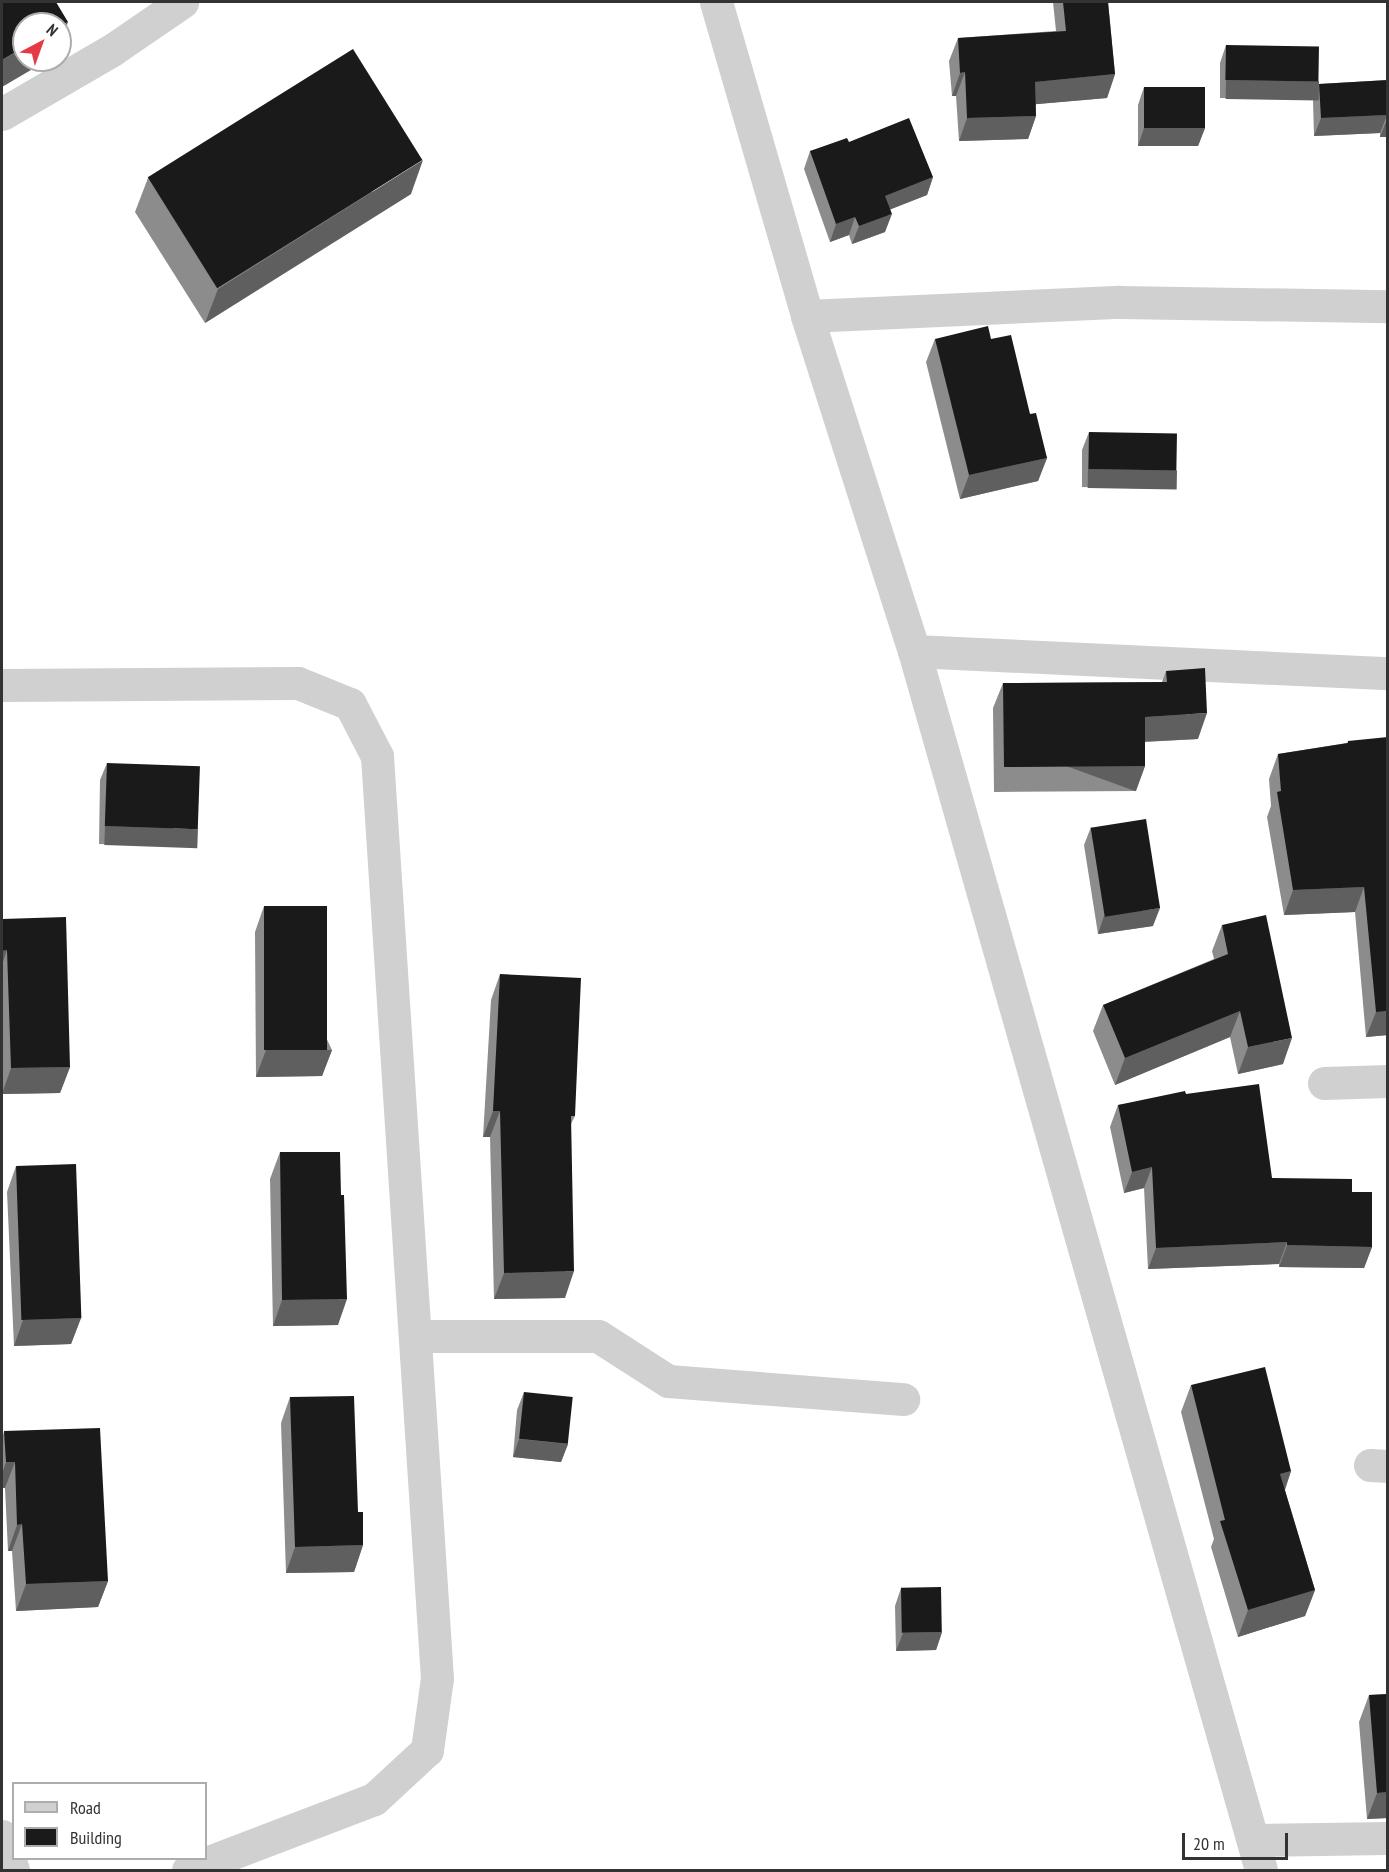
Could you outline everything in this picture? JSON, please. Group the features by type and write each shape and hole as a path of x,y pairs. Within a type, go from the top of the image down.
{"street":[{"path":"2,114 112,50 182,2"},
{"path":"716,2 807,316 914,651 1257,1855 1388,1838"},
{"path":"807,316 1120,302 1388,306"},
{"path":"914,651 1388,673"},
{"path":"2,685 298,682 350,704 377,756 437,1678 427,1750 374,1799 188,1870"},
{"path":"1324,1083 1388,1080"},
{"path":"415,1335 598,1336 668,1381 903,1400"},
{"path":"2,1836 13,1870"}],"building":[{"path":"2,2 56,2 62,12 12,12 12,54 2,60"},
{"path":"1063,2 1108,2 1115,74 1035,82 1036,116 967,118 965,72 960,73 958,38 1066,31"},
{"path":"1226,45 1319,47 1318,82 1225,80"},
{"path":"353,49 422,160 217,288 148,177"},
{"path":"1388,80 1388,119 1387,115 1321,118 1319,84"},
{"path":"1144,87 1205,87 1205,128 1144,128"},
{"path":"909,118 933,177 885,196 892,214 859,226 855,217 836,224 810,151 847,138 849,142"},
{"path":"988,326 991,339 1011,335 1030,414 1036,413 1047,458 969,475 935,339"},
{"path":"1089,432 1177,434 1176,471 1088,469"},
{"path":"1205,668 1207,713 1145,717 1145,766 1004,767 1003,683 1167,682 1166,671"},
{"path":"1388,737 1388,1011 1376,1012 1364,887 1293,890 1277,792 1281,791 1278,754 1348,743 1348,741"},
{"path":"107,763 200,766 198,829 105,826"},
{"path":"1146,819 1160,908 1105,917 1091,828"},
{"path":"264,906 327,906 327,1050 264,1050"},
{"path":"1266,915 1292,1038 1248,1047 1240,1011 1125,1058 1103,1005 1228,954 1222,925"},
{"path":"66,917 70,1067 11,1068 7,950 2,951 2,919"},
{"path":"500,974 581,978 575,1116 571,1116 574,1271 504,1273 500,1111 493,1111"},
{"path":"1259,1084 1272,1178 1352,1179 1352,1192 1372,1192 1372,1247 1287,1245 1287,1242 1156,1248 1152,1167 1132,1172 1118,1105 1185,1091 1186,1094"},
{"path":"280,1152 340,1152 341,1195 344,1195 347,1299 282,1300"},
{"path":"76,1164 81,1318 21,1320 16,1166"},
{"path":"1265,1367 1291,1471 1280,1474 1315,1590 1248,1610 1220,1521 1225,1520 1191,1385"},
{"path":"524,1392 573,1397 568,1444 519,1439"},
{"path":"354,1396 358,1512 363,1512 363,1545 295,1547 290,1397"},
{"path":"100,1428 108,1581 26,1584 22,1524 17,1525 15,1462 6,1462 4,1431"},
{"path":"941,1587 942,1632 902,1633 901,1588"},
{"path":"1388,1694 1388,1792 1377,1793 1369,1695"}]}
